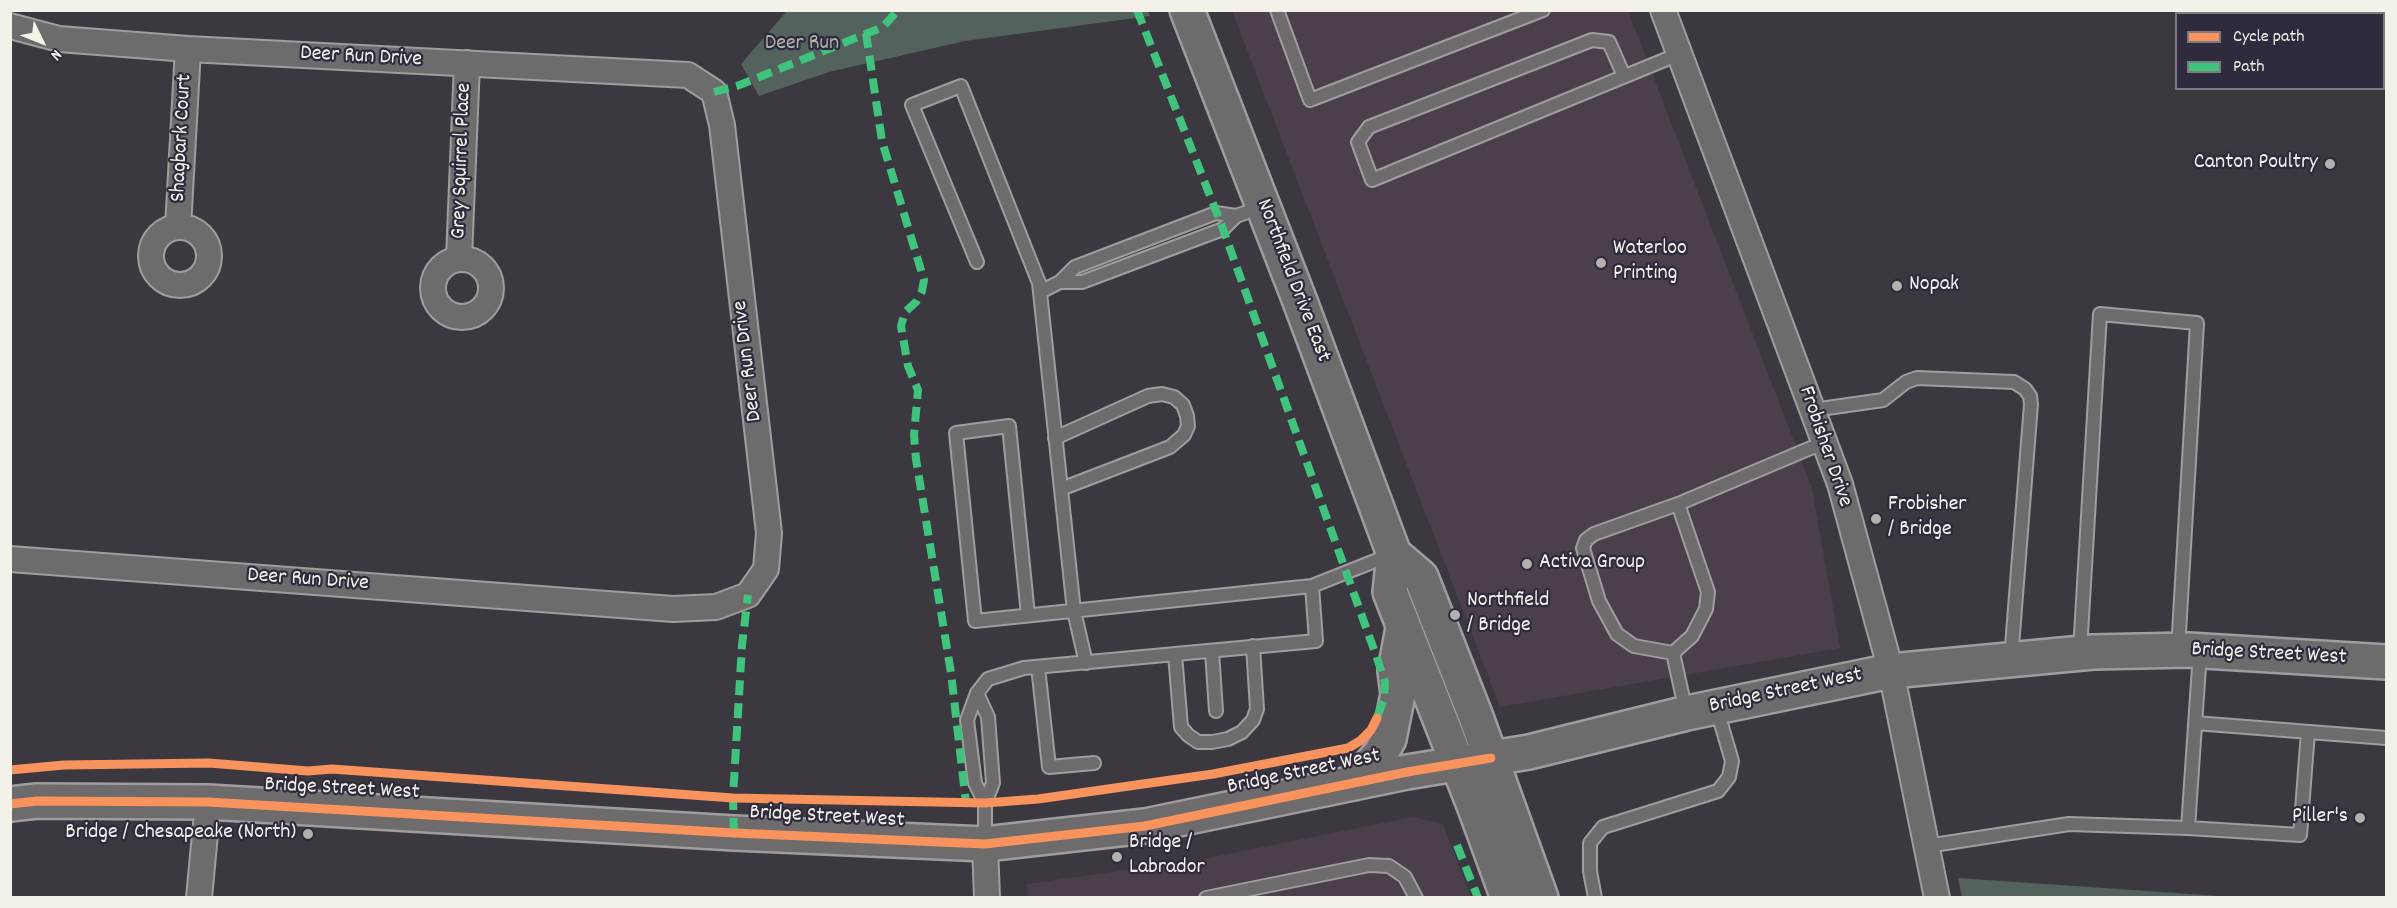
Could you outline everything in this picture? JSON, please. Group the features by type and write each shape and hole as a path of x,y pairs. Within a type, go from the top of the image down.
{"main road":[{"name":"Northfield Drive East","path":"1187,10 1250,211 1394,554 1421,577 1491,758 1541,897"},
{"name":"Northfield Drive East","path":"1394,554 1389,592 1508,897"},
{"path":"1354,783 1381,753 1389,739 1398,694 1395,671 1403,628"},
{"name":"Bridge Street West","path":"10,804 37,801 208,802 744,833 985,844 1145,826 1354,783 1529,752 1701,710 1891,671 2079,654 2189,651 2386,662"}],"street":[{"name":"Frobisher Drive","path":"1663,10 1840,484 1891,671 1937,897"},
{"name":"Deer Run Drive","path":"10,26 59,39 188,49 688,75 714,92 722,125 769,533 766,569 748,595 716,607 673,609 10,559"},
{"name":"Shagbark Court","path":"178,227 188,49"},
{"name":"Grey Squirrel Place","path":"459,258 467,63"},
{"path":"200,897 208,802"},
{"path":"985,844 987,897"}],"lane":[{"path":"1277,10 1311,100 1544,10"},
{"path":"1624,76 1609,42 1592,40 1369,127 1358,142 1372,180 1679,54"},
{"path":"977,262 912,105 961,86 1039,283 1074,611 1086,663"},
{"path":"1040,292 1060,282 1082,282 1222,229 1250,211"},
{"path":"2079,654 2100,314 2197,323 2189,651 2195,723 2188,828"},
{"path":"1813,410 1883,400 1906,382 1917,378 2014,382 2025,389 2030,396 2031,404 2011,660"},
{"path":"1055,438 1148,396 1162,394 1174,397 1183,405 1187,416 1188,426 1184,435 1170,447 1061,489"},
{"path":"1028,615 1009,426 956,433 975,621 1312,586 1394,554"},
{"path":"1678,504 1708,592 1706,609 1692,636 1673,652 1634,646 1617,634 1599,601 1583,548 1586,540 1594,534 1678,504 1825,442"},
{"path":"985,803 975,783 967,720 977,693 988,679 1024,668 1316,641 1312,586"},
{"path":"1175,654 1181,727 1198,742 1212,742 1242,732 1254,720 1257,709 1253,646"},
{"path":"1212,651 1216,711"},
{"path":"1595,897 1590,871 1590,843 1603,827 1718,791 1729,777 1732,760 1701,710 1673,652"},
{"path":"1038,667 1049,767 1094,763"},
{"path":"977,693 988,717 993,783 985,803 985,844"},
{"path":"2195,723 2386,738"},
{"path":"1927,846 2069,824 2300,835 2308,732"},
{"path":"1206,897 1369,865 1389,866 1405,877 1416,897"}],"shaded area":[{"path":"1232,11 1628,11 1812,488 1840,648 1500,707"},
{"path":"1413,817 1443,824 1471,897 1029,898 1027,884 1203,859"}],"green space":[{"name":"Deer Run","path":"787,11 1148,11 1150,16 965,41 829,72 759,96 741,64"},
{"path":"1958,878 2234,897 1962,897"}],"marked path":[{"path":"714,92 737,86 883,27 898,10"},
{"path":"1137,10 1223,229 1377,658 1385,682 1384,699 1375,723"},
{"path":"866,33 882,141 924,280 922,291 916,302 905,312 901,326 908,366 918,390 914,435 916,459 951,673 966,803"},
{"path":"734,833 733,798 742,645 748,595"},
{"path":"1457,845 1478,898"}],"cycle path":[{"path":"10,770 64,765 209,763 308,771 332,769 733,798 985,803 1038,799 1213,774 1348,748 1360,741 1371,730 1377,718"},
{"path":"10,804 37,801 208,802 734,833 985,844 1145,826 1407,772 1491,758"}],"place":[{"name":"Canton Poultry","path":"2330,164"},
{"name":"Waterloo Printing","path":"1601,263"},
{"name":"Nopak","path":"1897,286"},
{"name":"Frobisher / Bridge","path":"1876,519"},
{"name":"Activa Group","path":"1527,564"},
{"name":"Northfield / Bridge","path":"1455,615"},
{"name":"Piller's","path":"2360,818"},
{"name":"Bridge / Chesapeake (North)","path":"308,834"},
{"name":"Bridge / Labrador","path":"1117,857"}]}
